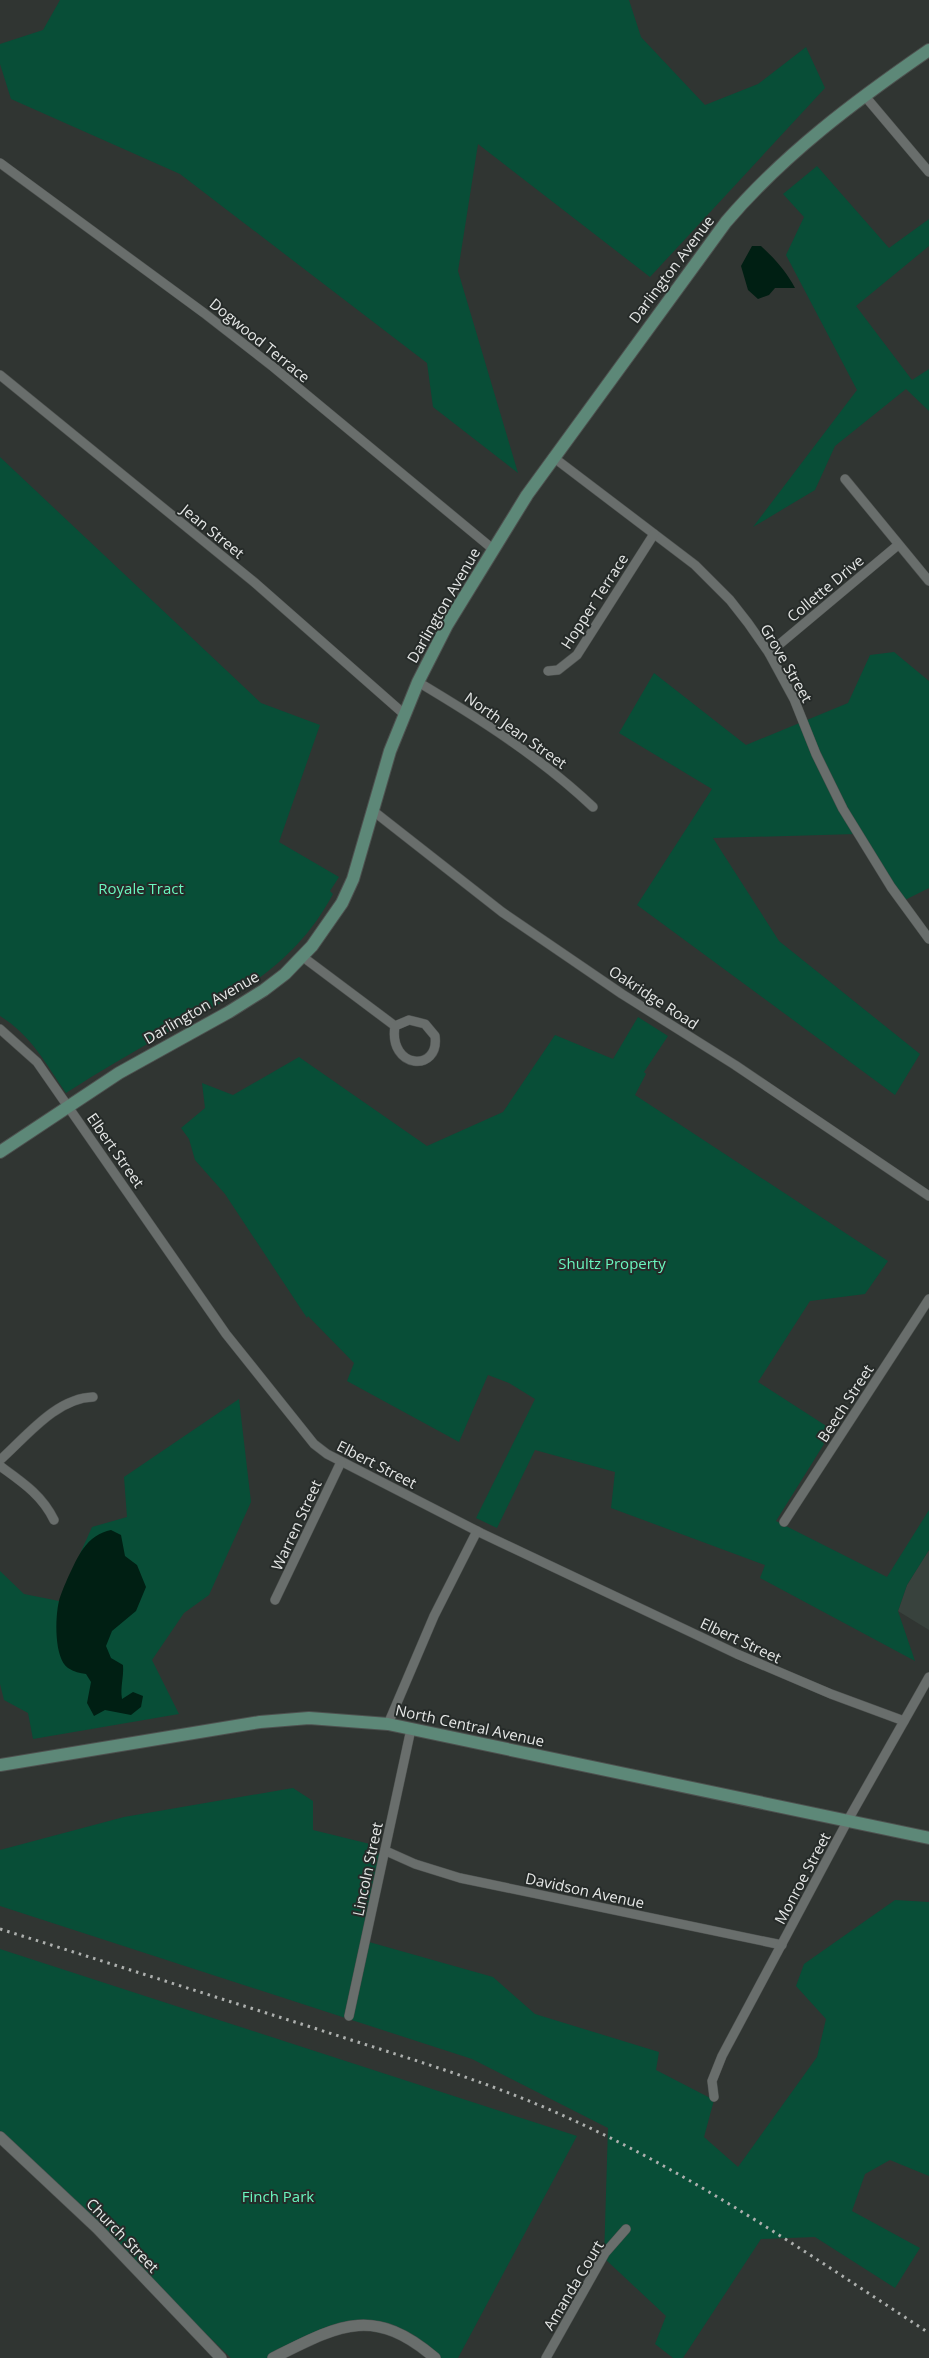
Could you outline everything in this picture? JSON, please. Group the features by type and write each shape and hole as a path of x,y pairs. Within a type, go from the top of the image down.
{"main road":[{"name":"Darlington Avenue","path":"0,1152 68,1105 150,1055 229,1012 271,984 303,957 328,925 342,903 361,855 390,751 418,682 447,625 527,495 553,457 721,229 747,198 779,166 864,95 929,50"},
{"name":"North Central Avenue","path":"0,1765 260,1722 309,1718 388,1724 929,1838"}],"street":[{"path":"864,95 929,172"},
{"name":"Dogwood Terrace","path":"0,162 204,313 272,366 494,550"},
{"name":"Jean Street","path":"0,375 254,582 404,714"},
{"name":"Grove Street","path":"553,457 654,534 709,579 748,623 769,652 794,699 816,754 843,809 891,887 929,939"},
{"path":"845,479 929,581"},
{"name":"Hopper Terrace","path":"548,671 558,670 577,655 654,534"},
{"name":"Collette Drive","path":"769,652 898,545"},
{"name":"North Jean Street","path":"418,682 507,738 571,787 593,807"},
{"name":"Oakridge Road","path":"372,810 502,912 622,994 735,1065 929,1196"},
{"path":"303,957 395,1026"},
{"path":"409,1020 425,1024 435,1036 434,1049 424,1060 417,1062 405,1058 394,1042 395,1026 409,1020"},
{"name":"Elbert Street","path":"0,1029 37,1062 226,1334 314,1444 341,1462 477,1531 737,1654 831,1694 904,1721"},
{"name":"Beech Street","path":"784,1522 929,1299"},
{"path":"0,1460 46,1418 66,1404 80,1397 93,1397"},
{"name":"Warren Street","path":"275,1600 341,1462"},
{"path":"0,1466 36,1492 47,1506 54,1520"},
{"path":"388,1724 434,1616 477,1531"},
{"name":"Monroe Street","path":"714,2097 712,2081 722,2056 848,1820 929,1677"},
{"name":"Lincoln Street","path":"349,2016 412,1729"},
{"name":"Davidson Avenue","path":"386,1851 415,1864 460,1878 782,1946"},
{"name":"Church Street","path":"0,2137 97,2228 220,2358"},
{"name":"Amanda Court","path":"546,2358 605,2253 626,2229"},
{"path":"274,2358 333,2330 360,2325 392,2330 405,2336 435,2358"}],"shaded area":[{"path":"752,246 761,246 776,261 795,288 775,288 769,295 758,299 748,290 741,266"},
{"path":"111,1530 121,1535 125,1556 137,1565 146,1587 136,1611 112,1631 106,1646 111,1658 123,1665 122,1699 133,1692 143,1696 141,1707 131,1715 105,1710 94,1716 87,1703 91,1682 86,1674 68,1668 60,1656 57,1637 57,1617 60,1596 80,1553 95,1536"},
{"path":"929,1550 929,1630 898,1611 907,1585"}],"green space":[{"path":"60,0 629,0 641,37 705,105 758,84 806,47 825,88 650,277 478,144 458,271 518,473 433,407 427,363 180,174 11,99 0,64 0,44 43,30"},
{"path":"817,166 889,248 929,219 929,246 856,306 912,380 929,369 929,411 906,389 835,446 815,490 753,527 857,390 786,255 804,217 783,194"},
{"name":"Royale Tract","path":"0,457 261,703 320,725 279,842 339,877 330,891 333,894 318,919 283,959 263,975 219,1004 66,1093 29,1041 21,1032 0,1016"},
{"path":"894,652 929,681 929,888 901,902 856,834 713,838 779,941 920,1054 895,1095 637,905 712,789 619,733 654,673 746,745 848,703 870,655"},
{"name":"Shultz Property","path":"638,1017 668,1036 644,1072 646,1074 635,1095 888,1261 865,1294 810,1301 758,1382 831,1429 823,1442 824,1444 776,1521 887,1577 929,1510 929,1550 907,1585 898,1611 915,1661 760,1578 765,1565 611,1508 615,1472 535,1450 497,1528 476,1518 535,1399 509,1383 488,1375 459,1442 347,1381 354,1363 308,1316 307,1318 225,1194 195,1160 189,1139 181,1128 205,1108 202,1083 233,1095 299,1057 427,1146 503,1112 555,1035 613,1059"},
{"path":"239,1399 251,1502 209,1595 184,1613 152,1660 179,1714 33,1739 28,1713 4,1700 0,1684 0,1571 24,1594 59,1601 92,1527 127,1517 124,1477"},
{"path":"293,1788 313,1801 313,1830 374,1845 385,1866 369,1942 493,1977 535,2014 659,2052 656,2070 714,2100 704,2137 738,2167 817,2057 826,2019 796,1986 804,1964 895,1900 929,1902 929,2176 890,2160 865,2174 852,2211 920,2248 895,2288 815,2237 761,2239 683,2358 673,2358 655,2344 666,2316 604,2258 608,2128 472,2059 0,1906 0,1850 124,1817"},
{"name":"Finch Park","path":"0,1949 577,2136 458,2358 439,2358 415,2340 351,2327 279,2358 231,2358 0,2135"}],"railway":[{"path":"0,1929 437,2068 497,2088 555,2112 653,2160 700,2187 793,2244 929,2333"}]}
